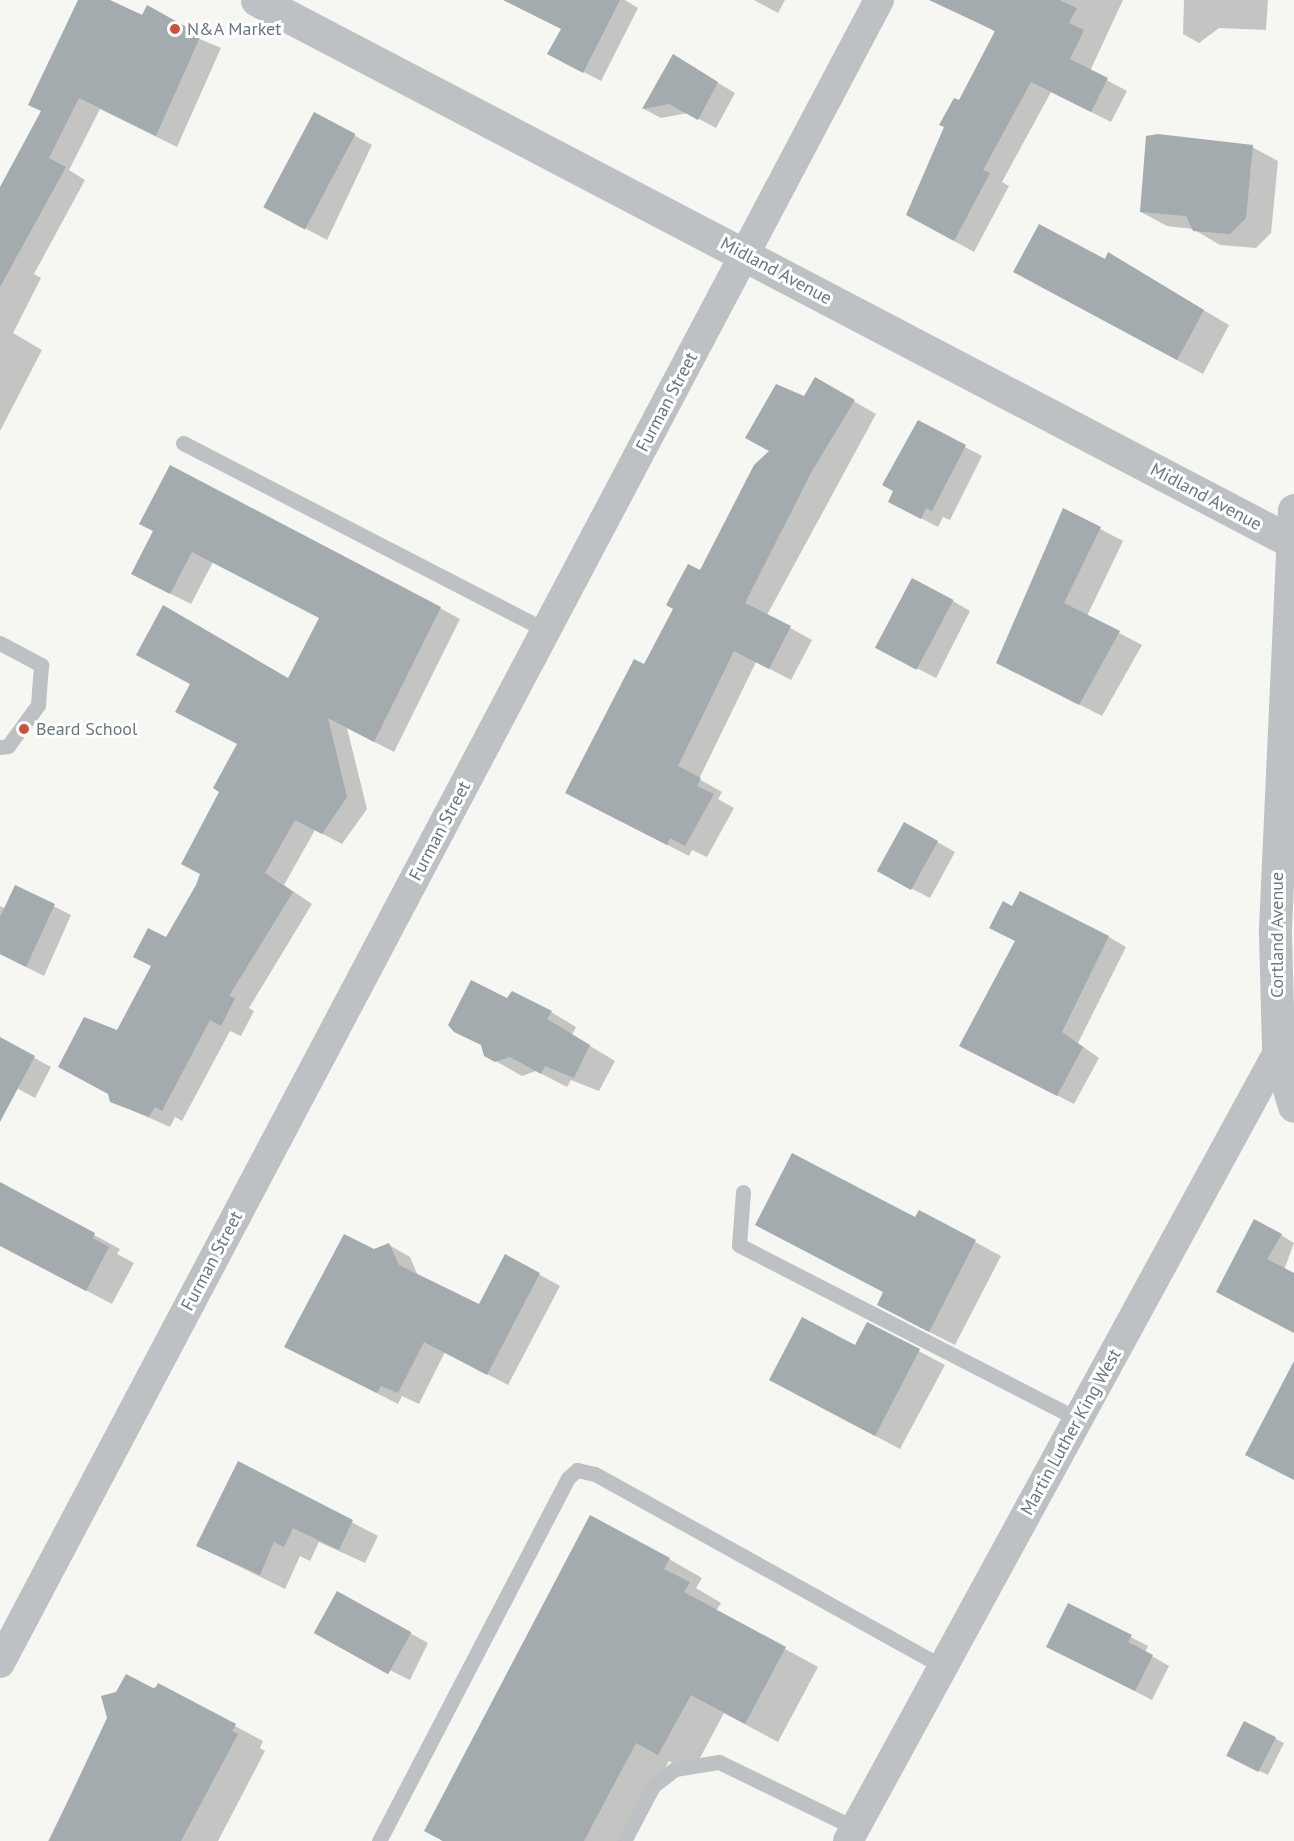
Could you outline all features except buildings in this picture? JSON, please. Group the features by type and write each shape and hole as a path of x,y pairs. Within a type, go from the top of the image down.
{"street":[{"name":"Midland Avenue","path":"257,0 1293,543"},
{"name":"Furman Street","path":"0,1663 879,0"},
{"name":"Cortland Avenue","path":"1294,510 1275,933 1278,1052 1294,1106"},
{"name":"Martin Luther King West","path":"851,1835 1294,1023"}],"lane":[{"path":"183,443 546,630"},
{"path":"0,643 41,665 38,705 8,746 0,747"},
{"path":"742,1192 740,1245 1078,1419"},
{"path":"379,1841 568,1478 577,1470 595,1474 943,1667"},
{"path":"624,1841 653,1786 675,1769 719,1762 851,1835"}],"place":[{"name":"N&A Market","path":"175,29"},
{"name":"Beard School","path":"24,729"}]}
